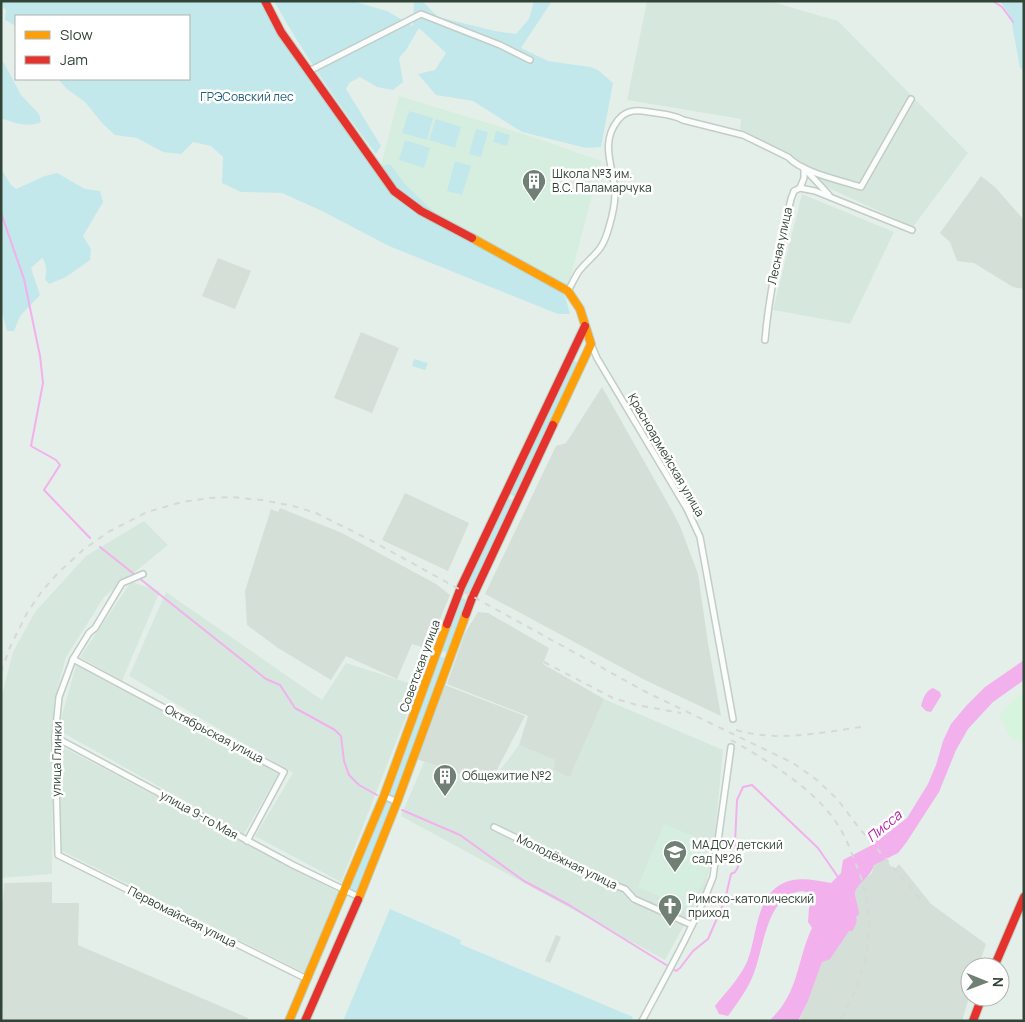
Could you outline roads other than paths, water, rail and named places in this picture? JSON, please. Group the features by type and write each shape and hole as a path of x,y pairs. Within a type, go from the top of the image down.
{"main road":[{"path":"265,1 281,32 394,191 421,211 568,291"},
{"name":"Красноармейская улица","path":"568,291 576,301 591,344"},
{"name":"Советская улица","path":"289,1021 384,796 462,587 585,326"},
{"name":"Советская улица","path":"305,1021 359,897 397,802 472,598 591,344"},
{"path":"998,957 1024,898"},
{"path":"973,1021 978,1007"}],"street":[{"path":"309,71 421,14 500,45 530,60"},
{"path":"568,291 581,269 601,249 610,226 615,192 608,148 611,132 621,116 628,111 641,110 677,116 683,120 737,133 788,157 804,168 861,187 911,100"},
{"path":"804,168 831,197"},
{"name":"Лесная улица","path":"765,340 767,312 774,270 786,216 794,191 800,188 804,178 804,168"},
{"path":"800,188 815,191 912,230"},
{"name":"Красноармейская улица","path":"591,344 597,358 687,509 700,537 733,719"},
{"name":"улица Глинки","path":"58,854 55,737 59,697 73,659 89,633 95,628 122,583 144,574"},
{"path":"437,653 450,657"},
{"name":"Октябрьская улица","path":"73,659 284,772 247,841"},
{"name":"улица 9-го Мая","path":"55,737 247,841 359,897"},
{"path":"642,1021 692,926 713,877 731,747"},
{"path":"384,796 397,802"},
{"name":"Молодёжная улица","path":"494,827 625,890 634,899 692,926"},
{"name":"Первомайская улица","path":"58,854 307,979"}],"waterway":[{"path":"993,1 1002,7 1013,22"},
{"path":"1,213 24,279 40,356 43,383 31,446 56,460 60,465 44,490 90,538"},
{"path":"100,547 266,679 280,685 295,708 335,730 341,736 344,761 349,775 359,785 377,795"},
{"path":"402,810 460,835 524,881 569,905 676,971 693,951 708,939 725,900 731,874 738,867 735,844 737,800 743,787 752,785 818,848 838,877"}],"railway":[{"path":"1,672 10,647 27,613 42,591 84,549 110,531 147,512 182,502 210,498 231,497 293,506 316,513 372,541 646,692 793,763 817,780 838,800 859,828 922,901"},
{"path":"544,662 613,698 637,705 681,713"},
{"path":"736,730 751,734 782,736 814,734 861,727"},
{"path":"731,740 776,767 818,801 839,827 852,855 867,901 869,920 868,940 860,978 840,1021"}],"place":[{"name":"Школа №3 им. В.С. Паламарчука","path":"534,202"},
{"name":"Общежитие №2","path":"445,797"},
{"name":"МАДОУ детский сад №26","path":"675,873"},
{"name":"Римско-католический приход","path":"670,927"}],"park label":[{"name":"ГРЭСовский лес","path":"247,97"}],"water label":[{"name":"Писса","path":"884,826"}]}
